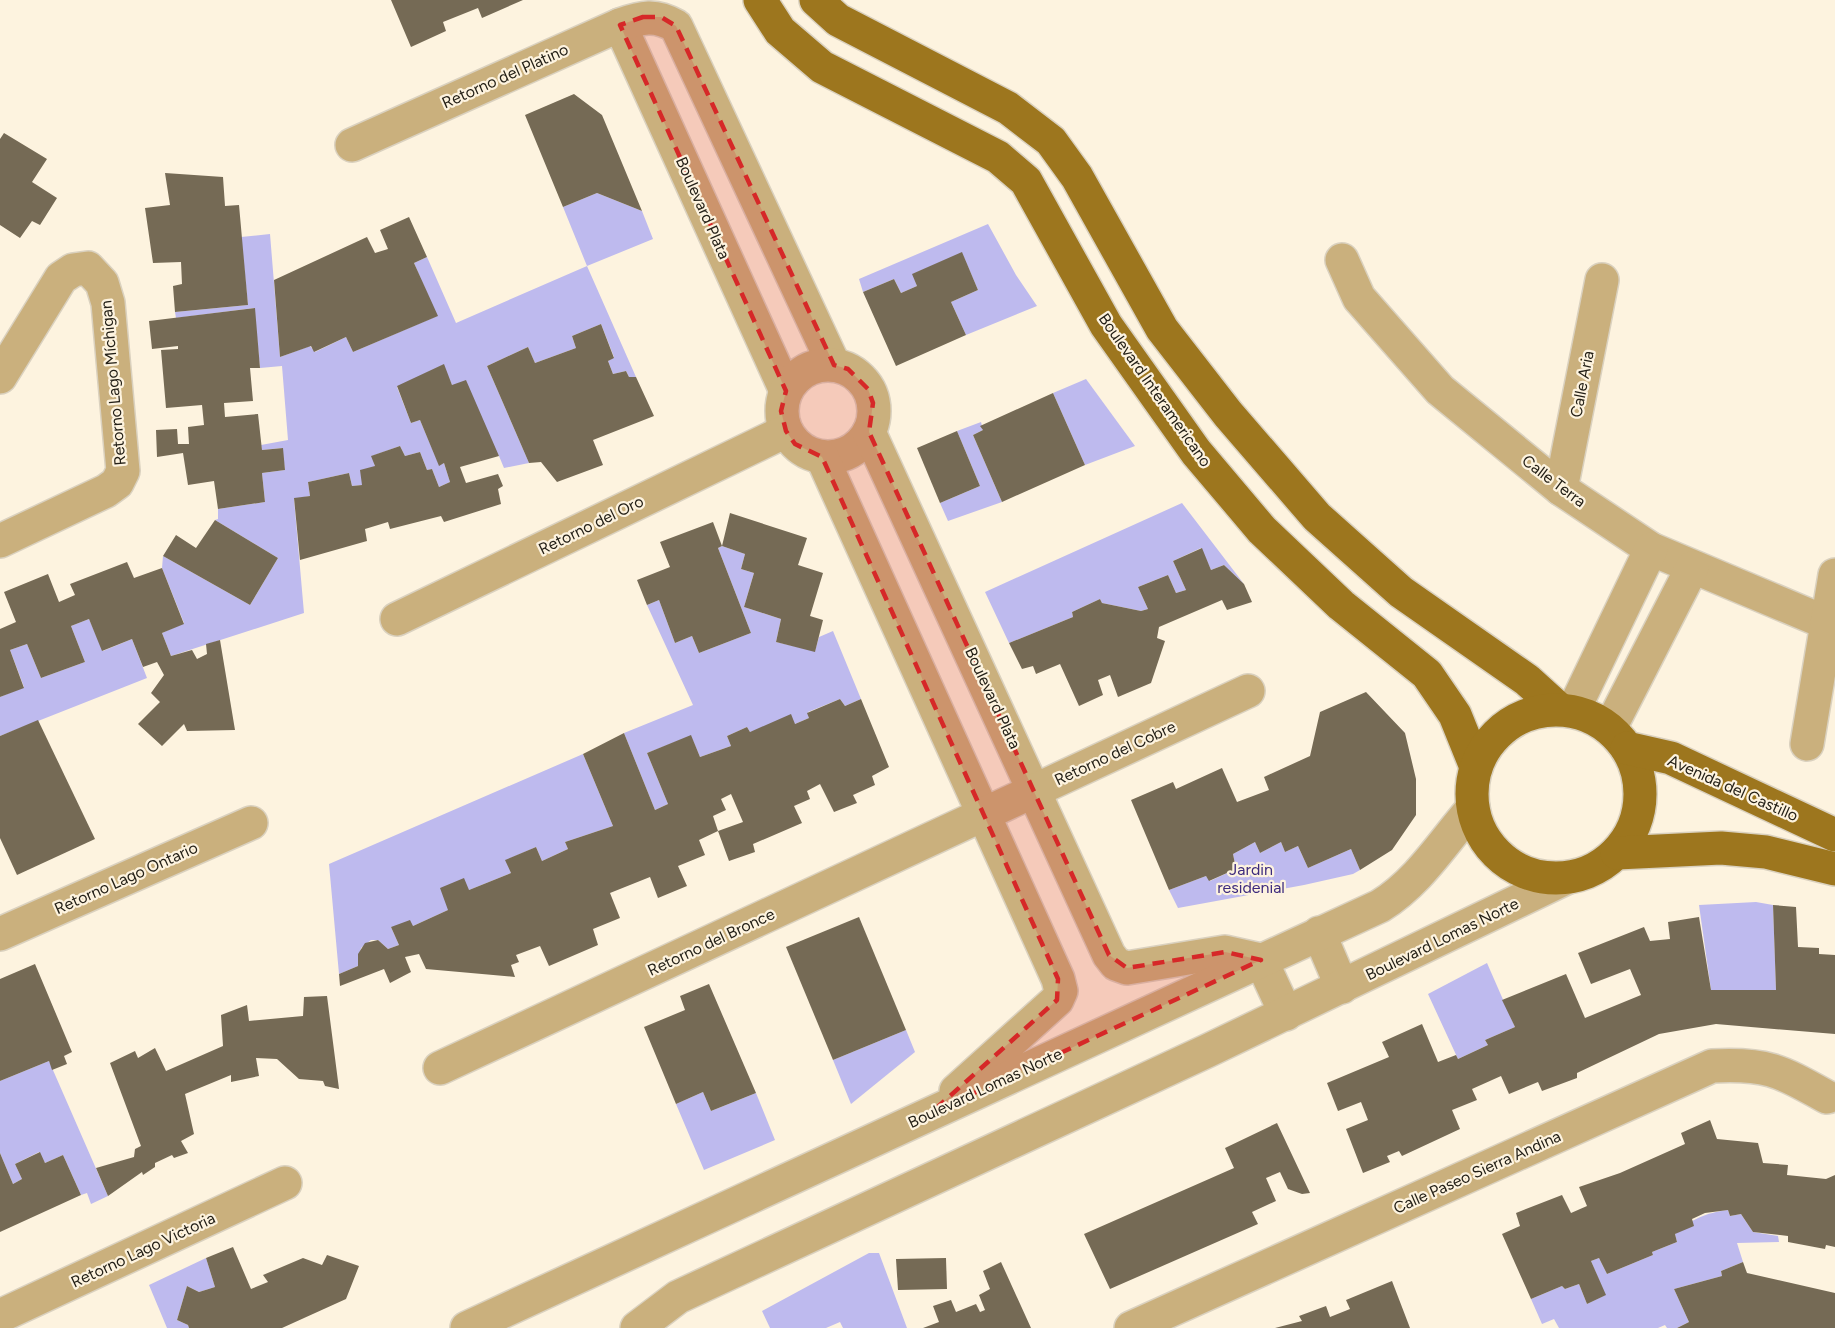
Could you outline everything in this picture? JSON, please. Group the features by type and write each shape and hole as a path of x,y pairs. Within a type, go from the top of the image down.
{"main road":[{"name":"Boulevard Interamericano","path":"760,0 780,31 822,68 998,157 1026,181 1106,325 1196,452 1262,530 1341,605 1427,674 1455,715 1476,767"},
{"path":"816,0 838,20 1008,108 1050,141 1077,177 1162,329 1228,414 1317,517 1401,592 1566,710"},
{"path":"1026,181 1050,141"},
{"path":"1566,710 1593,717 1619,738 1639,775 1641,803 1633,830 1617,853 1594,870 1566,878 1541,877 1517,868 1496,853 1482,833 1473,808 1472,788 1476,767 1488,743 1507,724 1532,712 1566,710"},
{"name":"Avenida del Castillo","path":"1619,738 1671,758 1835,835"},
{"path":"1617,853 1721,848 1766,852 1835,869"}],"street":[{"name":"Retorno del Platino","path":"352,145 620,25 643,17 661,17 676,26 834,365"},
{"name":"Boulevard Plata","path":"620,25 786,391"},
{"name":"Calle Terra","path":"1342,260 1359,298 1440,390 1561,489 1652,549 1692,568 1827,622"},
{"name":"Retorno Lago Míchigan","path":"0,377 61,278 73,270 88,268 102,284 108,303 123,471 117,483 106,491 0,541"},
{"name":"Calle Aria","path":"1561,489 1602,280"},
{"path":"834,365 848,369 860,378 868,389 873,403 869,432 858,447 841,456 822,458 807,453 795,444 786,431 781,411 786,391 797,376 814,366 834,365"},
{"name":"Retorno del Oro","path":"397,619 786,431"},
{"name":"Boulevard Plata","path":"869,432 1116,964 1126,968 1225,951 1261,960"},
{"path":"822,458 1058,979 1061,991 1057,1000 930,1113"},
{"path":"1566,710 1652,549"},
{"path":"1619,738 1692,568"},
{"path":"1807,744 1835,575"},
{"name":"Retorno del Cobre","path":"983,815 1248,691"},
{"name":"Boulevard Lomas Norte","path":"467,1328 1380,906 1400,894 1424,870 1473,808"},
{"name":"Retorno del Bronce","path":"440,1068 983,815"},
{"name":"Retorno Lago Ontario","path":"0,934 251,823"},
{"name":"Boulevard Lomas Norte","path":"637,1328 678,1297 1286,1014 1566,878"},
{"path":"1319,933 1342,987"},
{"path":"1261,960 1286,1014"},
{"name":"Calle Paseo Sierra Andina","path":"1131,1328 1712,1066 1748,1064 1781,1071 1827,1097"},
{"name":"Retorno Lago Victoria","path":"0,1316 285,1183"}],"highlighted area":[{"path":"643,17 661,17 676,26 834,365 848,369 868,389 873,403 869,432 1109,955 1127,968 1225,952 1261,960 931,1113 1057,1000 1058,979 822,457 795,444 786,431 781,411 786,391 620,25"}],"green space":[{"path":"597,193 642,211 653,239 587,266 563,207"},
{"path":"988,224 1016,275 1037,306 966,335 951,302 978,290 962,253 913,274 917,286 901,293 894,279 863,292 859,279"},
{"path":"270,234 280,357 310,346 315,352 346,337 353,352 437,316 414,263 427,257 456,323 587,266 636,377 629,377 626,371 613,374 608,361 614,357 601,324 572,336 576,348 535,363 528,347 487,366 529,463 504,468 499,456 452,385 443,365 397,387 411,423 420,420 439,465 444,463 450,482 439,487 432,469 427,470 420,452 405,456 400,446 372,456 375,466 362,485 352,486 349,473 308,482 310,496 294,499 304,613 171,656 162,633 184,623 162,568 163,556 250,605 278,558 215,520 218,519 218,509 265,502 262,473 285,470 282,448 262,450 261,445 288,440 282,366 260,368 254,308 176,318 175,312 248,305 241,237"},
{"path":"1086,379 1135,446 1085,465 1053,393"},
{"path":"981,422 983,430 973,435 1002,502 948,521 940,503 980,486 957,431"},
{"path":"1182,503 1244,584 1224,565 1211,570 1201,548 1173,561 1186,590 1176,593 1168,575 1138,587 1148,609 1141,611 1102,603 1100,599 1072,612 1073,617 1009,643 985,592"},
{"path":"722,546 745,554 741,569 754,573 744,607 781,619 776,642 815,651 819,637 833,631 861,699 845,706 840,699 808,712 809,718 795,724 750,732 747,727 727,736 731,746 700,757 691,736 647,753 668,804 655,810 624,733 693,705 647,605 659,600 675,643 692,636 699,653 751,633 718,548"},
{"path":"89,619 103,651 132,639 147,678 0,736 0,697 24,687 10,650 27,644 41,678 85,662 71,626"},
{"path":"583,754 613,826 565,842 568,849 542,861 536,847 506,860 511,873 469,890 448,910 413,926 391,927 399,945 388,949 378,940 371,940 361,948 358,966 339,974 329,864"},
{"name":"Jardin residenial","path":"1255,842 1260,853 1281,842 1285,852 1298,846 1308,868 1351,849 1360,870 1353,874 1304,885 1178,908 1169,890 1206,876 1210,881 1236,869 1233,854"},
{"path":"1756,902 1773,905 1776,990 1711,990 1699,905"},
{"path":"1487,963 1515,1027 1485,1040 1488,1045 1458,1059 1428,994"},
{"path":"906,1030 915,1052 851,1104 833,1060"},
{"path":"49,1061 108,1196 91,1204 87,1193 81,1195 63,1155 45,1163 39,1152 15,1164 22,1179 13,1184 0,1153 0,1081"},
{"path":"703,1092 711,1111 756,1093 775,1140 704,1170 676,1104"},
{"path":"1728,1210 1730,1216 1741,1214 1753,1232 1778,1236 1779,1242 1737,1243 1743,1262 1721,1271 1722,1276 1674,1289 1689,1322 1677,1328 1667,1328 1665,1325 1658,1328 1559,1328 1554,1319 1542,1324 1531,1299 1562,1286 1565,1289 1579,1284 1587,1304 1605,1295 1591,1261 1599,1258 1607,1274 1653,1255 1652,1252 1677,1242 1675,1234 1687,1224 1706,1215"},
{"path":"869,1253 879,1253 907,1328 843,1328 840,1322 826,1328 770,1328 762,1311"},
{"path":"206,1258 215,1287 199,1292 187,1286 177,1320 188,1325 189,1328 167,1328 149,1285"}],"building":[{"path":"391,0 523,0 482,18 478,8 443,22 446,31 411,47"},
{"path":"574,94 602,115 642,211 597,193 563,207 525,115"},
{"path":"4,133 47,159 32,182 57,198 40,225 32,221 20,238 0,225 0,139"},
{"path":"165,173 223,177 225,206 239,205 248,305 175,312 173,286 182,284 181,262 153,263 145,208 170,205"},
{"path":"409,217 427,257 414,263 438,316 353,352 346,337 314,352 311,346 280,357 274,280 367,237 375,253 388,249 380,230"},
{"path":"962,252 978,290 951,302 966,335 896,366 863,292 894,279 901,293 917,286 912,274"},
{"path":"255,308 260,368 250,368 253,401 224,403 225,417 258,414 262,450 283,448 285,470 262,473 265,502 218,509 214,481 188,485 183,453 157,457 156,430 177,429 178,444 189,444 188,427 204,425 202,405 166,408 161,350 178,349 178,346 152,349 149,321"},
{"path":"601,324 614,358 608,361 613,374 626,371 629,377 636,377 654,416 593,440 603,465 557,482 541,462 529,463 487,366 528,347 535,363 576,348 572,336"},
{"path":"444,364 452,385 466,380 499,456 460,467 466,483 498,474 503,486 498,489 501,504 444,522 441,516 390,529 388,522 365,529 367,541 300,560 294,498 310,496 308,482 349,473 352,486 362,485 360,470 375,466 371,456 400,446 405,456 420,452 427,470 432,469 439,487 450,482 444,463 439,466 420,420 411,423 397,386"},
{"path":"1053,393 1085,465 1002,502 973,435 983,430 980,426"},
{"path":"957,431 980,486 940,503 917,448"},
{"path":"730,513 807,538 798,565 823,573 810,616 823,620 815,652 776,642 781,619 744,607 754,573 741,569 745,554 722,546"},
{"path":"215,520 278,558 250,605 163,556 176,535 196,548"},
{"path":"713,522 722,546 718,548 751,633 699,653 692,636 675,643 659,600 647,605 637,580 670,567 660,542"},
{"path":"1202,548 1211,570 1224,565 1244,584 1252,602 1227,610 1222,600 1159,627 1157,638 1165,641 1151,683 1118,697 1110,675 1098,680 1103,695 1079,706 1060,664 1036,674 1033,666 1022,669 1009,643 1073,617 1072,612 1100,599 1102,603 1141,611 1148,609 1138,587 1168,575 1176,593 1186,590 1173,561"},
{"path":"127,562 134,578 162,568 184,624 162,633 171,656 192,650 197,659 207,654 206,644 220,640 235,730 187,731 184,724 162,746 138,724 160,702 151,693 164,675 157,662 143,667 132,639 102,651 89,619 71,626 85,662 41,678 27,644 10,650 24,688 0,697 0,629 16,622 4,592 48,574 59,602 75,595 70,584"},
{"path":"1366,692 1405,733 1416,779 1416,815 1392,850 1360,870 1351,849 1308,868 1298,846 1285,852 1281,842 1260,853 1255,842 1233,854 1236,869 1209,881 1206,876 1169,890 1131,800 1173,782 1176,789 1222,768 1237,802 1269,790 1264,777 1310,756 1320,712"},
{"path":"840,699 845,706 861,699 889,767 872,776 875,785 853,795 857,803 834,812 820,784 807,791 810,799 794,806 802,823 753,844 755,852 729,861 718,831 699,840 705,855 678,866 687,886 658,898 650,877 610,893 620,918 593,929 598,945 549,966 540,946 516,955 519,962 511,965 515,977 426,969 419,954 405,957 411,972 390,983 384,969 340,986 339,974 358,966 358,954 365,943 378,940 388,949 399,945 391,927 410,920 413,926 448,910 440,888 464,878 469,890 511,873 505,860 536,847 542,861 568,849 565,842 613,826 583,754 624,733 655,810 668,804 647,753 691,735 700,757 731,746 727,736 747,727 750,732 791,714 795,724 809,718 807,713","holes":["731,794 743,822 718,831 713,816 726,810 721,799"]},
{"path":"38,720 95,839 17,875 0,838 0,736"},
{"path":"1773,905 1796,907 1798,947 1819,948 1819,954 1835,955 1835,1034 1716,1024 1659,1034 1577,1073 1577,1078 1542,1091 1538,1082 1509,1094 1501,1076 1472,1089 1477,1100 1452,1110 1460,1129 1402,1156 1399,1151 1387,1156 1390,1162 1363,1173 1346,1129 1368,1120 1361,1102 1338,1111 1327,1083 1389,1057 1382,1042 1422,1024 1438,1062 1456,1055 1458,1059 1488,1045 1485,1040 1515,1027 1502,1000 1566,974 1585,1018 1641,995 1630,969 1591,984 1578,953 1644,927 1650,941 1670,939 1668,922 1699,917 1711,990 1776,990"},
{"path":"859,917 906,1030 833,1060 786,947"},
{"path":"35,964 72,1052 64,1056 67,1064 52,1070 49,1061 0,1081 0,979"},
{"path":"709,984 756,1093 711,1111 703,1092 676,1104 644,1027 685,1010 680,996"},
{"path":"327,996 339,1089 325,1086 323,1081 299,1079 277,1059 256,1058 259,1076 231,1082 231,1075 185,1094 194,1134 181,1141 188,1153 174,1158 172,1155 155,1163 155,1167 143,1175 142,1172 108,1196 96,1168 134,1157 135,1149 141,1146 110,1063 135,1051 138,1058 155,1048 166,1071 223,1046 221,1015 247,1005 249,1021 303,1016 304,997"},
{"path":"1710,1120 1717,1139 1758,1143 1763,1163 1788,1165 1787,1175 1826,1179 1835,1175 1835,1247 1826,1245 1825,1249 1788,1242 1788,1236 1753,1232 1741,1214 1730,1216 1728,1210 1705,1213 1692,1219 1694,1226 1675,1234 1677,1242 1652,1252 1653,1255 1607,1274 1599,1258 1591,1261 1606,1295 1587,1304 1579,1284 1565,1289 1562,1286 1531,1299 1502,1234 1520,1226 1516,1213 1562,1195 1571,1213 1587,1206 1579,1187 1620,1173 1685,1144 1681,1133"},
{"path":"1277,1123 1310,1193 1302,1194 1288,1189 1280,1172 1266,1178 1276,1201 1252,1212 1258,1224 1110,1289 1084,1234 1234,1168 1225,1148"},
{"path":"40,1152 45,1163 63,1155 81,1195 0,1232 0,1153 13,1184 22,1179 15,1164"},
{"path":"233,1247 251,1289 268,1282 263,1275 303,1258 322,1265 327,1255 359,1266 346,1299 282,1328 189,1328 188,1325 177,1320 187,1286 199,1292 215,1287 206,1258"},
{"path":"946,1258 947,1289 898,1290 896,1259"},
{"path":"1001,1262 1031,1328 923,1328 939,1322 933,1306 951,1300 956,1312 976,1304 980,1312 985,1310 979,1295 990,1289 983,1271"},
{"path":"1743,1262 1747,1273 1835,1293 1835,1328 1677,1328 1689,1322 1674,1289 1722,1276 1721,1271"},
{"path":"1392,1281 1410,1328 1275,1328 1302,1321 1299,1316 1326,1306 1330,1317 1350,1309 1346,1300"}]}
